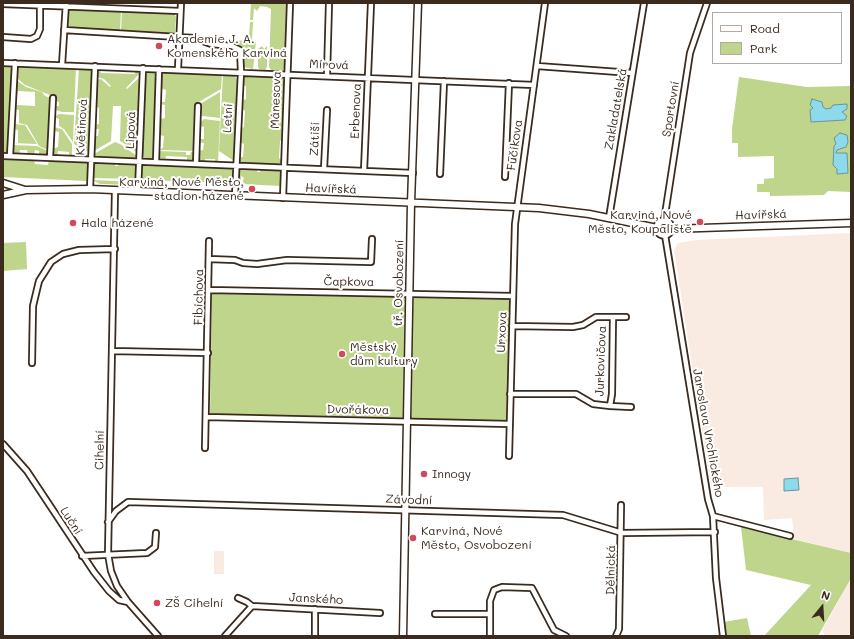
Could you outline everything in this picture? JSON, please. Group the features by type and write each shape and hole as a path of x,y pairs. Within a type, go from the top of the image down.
{"street":[{"path":"178,69 178,36 181,3"},
{"name":"Mánesova","path":"283,198 290,3"},
{"path":"327,75 329,3"},
{"name":"Erbenova","path":"364,171 371,3"},
{"name":"tř. Osvobození","path":"403,636 404,510 411,203 418,3"},
{"name":"Fučíkova","path":"518,208 545,3"},
{"name":"Zakladatelská","path":"609,218 644,3"},
{"name":"Sportovní","path":"664,221 690,53 707,3"},
{"path":"3,4 180,10"},
{"path":"62,65 66,5"},
{"path":"3,37 31,39 37,36 40,29 40,6"},
{"path":"64,30 178,36 194,38 211,44 237,48 240,50 241,72"},
{"name":"Mírová","path":"3,62 416,79"},
{"path":"10,156 14,63"},
{"name":"Květinová","path":"90,190 95,66"},
{"path":"537,66 632,73"},
{"name":"Lipová","path":"138,191 143,68"},
{"path":"156,162 159,69"},
{"name":"Letní","path":"235,196 241,72"},
{"path":"416,79 534,85"},
{"path":"440,174 444,80"},
{"name":"Fučíkova","path":"505,177 509,83"},
{"path":"50,158 53,98"},
{"path":"196,164 198,106"},
{"name":"Zátiší","path":"324,169 327,110"},
{"path":"3,156 412,173"},
{"path":"3,183 26,190"},
{"name":"Havířská","path":"3,195 26,190 138,191 518,208 565,211 657,228"},
{"name":"Cihelní","path":"116,191 108,554 111,571 118,586 128,602 158,636"},
{"name":"Urxova","path":"509,456 515,224 518,208"},
{"path":"664,221 669,223 671,228 669,233 665,235 660,234 657,228 658,224 664,221"},
{"name":"Havířská","path":"671,228 851,224"},
{"name":"Jaroslava Vrchlického","path":"665,235 708,499 713,516 715,532 716,578 723,636"},
{"name":"Čapkova","path":"209,259 235,260 243,263 257,264 287,260 371,262 372,239"},
{"name":"Fibichova","path":"205,448 209,241"},
{"path":"32,363 33,306 39,281 51,262 63,254 79,250 115,249"},
{"name":"Čapkova","path":"209,290 513,296"},
{"name":"Jurkovičova","path":"512,326 573,327 582,325 596,317 626,317"},
{"name":"Jurkovičova","path":"610,406 612,394 613,317"},
{"path":"112,351 208,353"},
{"name":"Jurkovičova","path":"510,394 576,394 593,404 632,407"},
{"name":"Dvořákova","path":"206,417 510,424"},
{"name":"Luční","path":"3,444 27,471 82,556 109,591 119,600 128,602"},
{"name":"Závodní","path":"108,522 116,511 128,502 563,515 622,533 715,532"},
{"name":"Dělnická","path":"616,636 619,629 622,533 621,505"},
{"path":"713,516 790,536"},
{"path":"82,556 147,553 155,547 156,533"},
{"path":"490,636 490,601 494,590 502,587 532,588 554,630 566,636"},
{"path":"225,636 252,606 248,602 238,598"},
{"name":"Janského","path":"252,606 380,613"},
{"path":"315,609 315,636"},
{"path":"435,614 490,614"}],"shaded area":[{"path":"851,233 851,553 794,539 792,518 764,520 763,487 711,487 674,250 678,243 696,240"},
{"path":"214,551 224,551 224,574 214,574"},
{"path":"851,556 851,631 848,636 825,636 822,631 850,580"}],"green space":[{"path":"251,3 288,3 286,64 283,70 271,70 269,67 271,9 260,6 257,11 254,8 253,20 250,20"},
{"path":"70,8 121,9 120,32 67,28 67,12"},
{"path":"122,9 173,12 176,17 175,34 121,32"},
{"path":"250,22 253,22 252,39 256,42 253,69 244,67 243,50 239,45 230,43 228,40 247,41 249,37"},
{"path":"262,46 264,49 267,46 267,67 265,70 259,69 258,67 258,49"},
{"path":"3,65 10,66 12,72 8,152 3,155"},
{"path":"21,65 76,68 74,112 62,112 56,110 54,106 59,106 59,102 54,101 54,98 50,95 25,85 18,79 16,77 16,69"},
{"path":"79,68 89,68 93,73 89,152 74,144"},
{"path":"100,69 101,73 135,74 135,70 140,73 126,88 127,89 141,76 138,153 120,141 121,106 113,106 111,141 94,151 94,136 98,136 99,129 95,129 94,125 99,124 99,108 95,106 96,80 101,79 110,87 111,86 104,79 96,77"},
{"path":"149,71 154,71 157,73 154,157 150,160 146,160 141,154 145,76"},
{"path":"165,72 222,74 221,89 197,103 194,151 158,150 163,148 164,136 159,135 159,119 165,118 165,105 160,104 160,102 165,102 166,90 160,88 161,77"},
{"path":"223,74 234,75 238,81 234,161 219,151"},
{"path":"246,75 279,76 285,81 283,139 280,141 279,158 282,161 278,165 241,164 239,160 240,157 243,157 244,144 239,142 240,129 244,127 245,111 241,108 241,101 246,99 246,86 243,85 242,78"},
{"path":"739,77 807,87 850,86 851,80 851,192 828,191 824,195 770,196 770,192 757,192 757,184 764,184 764,179 774,178 774,156 738,157 738,143 732,143 732,129"},
{"path":"15,79 26,87 42,92 45,96 51,98 48,150 39,146 27,125 19,123 19,110 14,109 14,101 17,101 17,105 35,106 35,92 18,91 17,96 15,96"},
{"path":"220,92 220,118 202,116 200,113 200,104"},
{"path":"59,114 74,115 73,142 64,129 59,126 59,119 54,117"},
{"path":"204,119 220,121 218,163 215,163 215,159 205,159 205,163 201,162 198,158 198,151 203,150 204,143 198,142 199,139 204,139 204,127 200,126 199,124"},
{"path":"13,124 25,125 37,144 12,143 18,143 18,130 13,129"},
{"path":"53,127 62,129 72,144 72,157 69,157 69,152 58,151 57,157 53,155 52,149 58,147 59,132 54,131"},
{"path":"115,142 137,156 133,159 95,156 94,154"},
{"path":"13,145 37,146 48,151 48,154 39,156 39,151 35,150 34,155 28,154 28,156 27,150 20,150 19,155 14,155 12,152"},
{"path":"157,151 186,152 186,155 190,155 191,152 194,152 194,159 187,162 187,157 166,156 165,161 162,161 158,158"},
{"path":"3,157 34,159 35,164 48,165 49,160 86,161 89,166 88,177 86,181 3,177"},
{"path":"96,162 115,162 115,166 118,166 119,162 135,163 137,167 137,179 92,178 93,166"},
{"path":"144,163 231,167 234,171 234,183 141,180 141,167"},
{"path":"241,167 257,167 257,172 260,172 261,167 278,169 281,173 281,186 242,184 244,178 241,176 241,184 238,184 238,172"},
{"path":"93,180 135,182 128,185 100,184"},
{"path":"26,242 27,269 3,271 3,243"},
{"path":"212,292 511,299 507,422 210,414"},
{"path":"741,527 851,553 850,580 818,636 764,636 811,585 746,570"},
{"path":"747,618 751,636 726,636 724,622"}],"water":[{"path":"812,99 822,102 823,107 826,109 831,108 833,105 847,104 847,109 842,112 847,116 845,120 811,122 810,110 813,108 810,105"},
{"path":"840,133 847,135 848,142 846,147 837,150 836,153 847,153 848,173 837,174 837,169 833,165 834,146 836,144 834,138"},
{"path":"798,478 799,490 784,491 784,479"}],"place":[{"name":"Akademie J. A. Komenského Karviná","path":"159,46"},
{"name":"Karviná, Nové Město, stadion házené","path":"252,189"},
{"name":"Karviná, Nové Město, Koupaliště","path":"700,222"},
{"name":"Hala házené","path":"73,223"},
{"name":"Městský dům kultury","path":"342,354"},
{"name":"Innogy","path":"424,474"},
{"name":"Karviná, Nové Město, Osvobození","path":"413,538"},
{"name":"ZŠ Cihelní","path":"157,603"}]}
